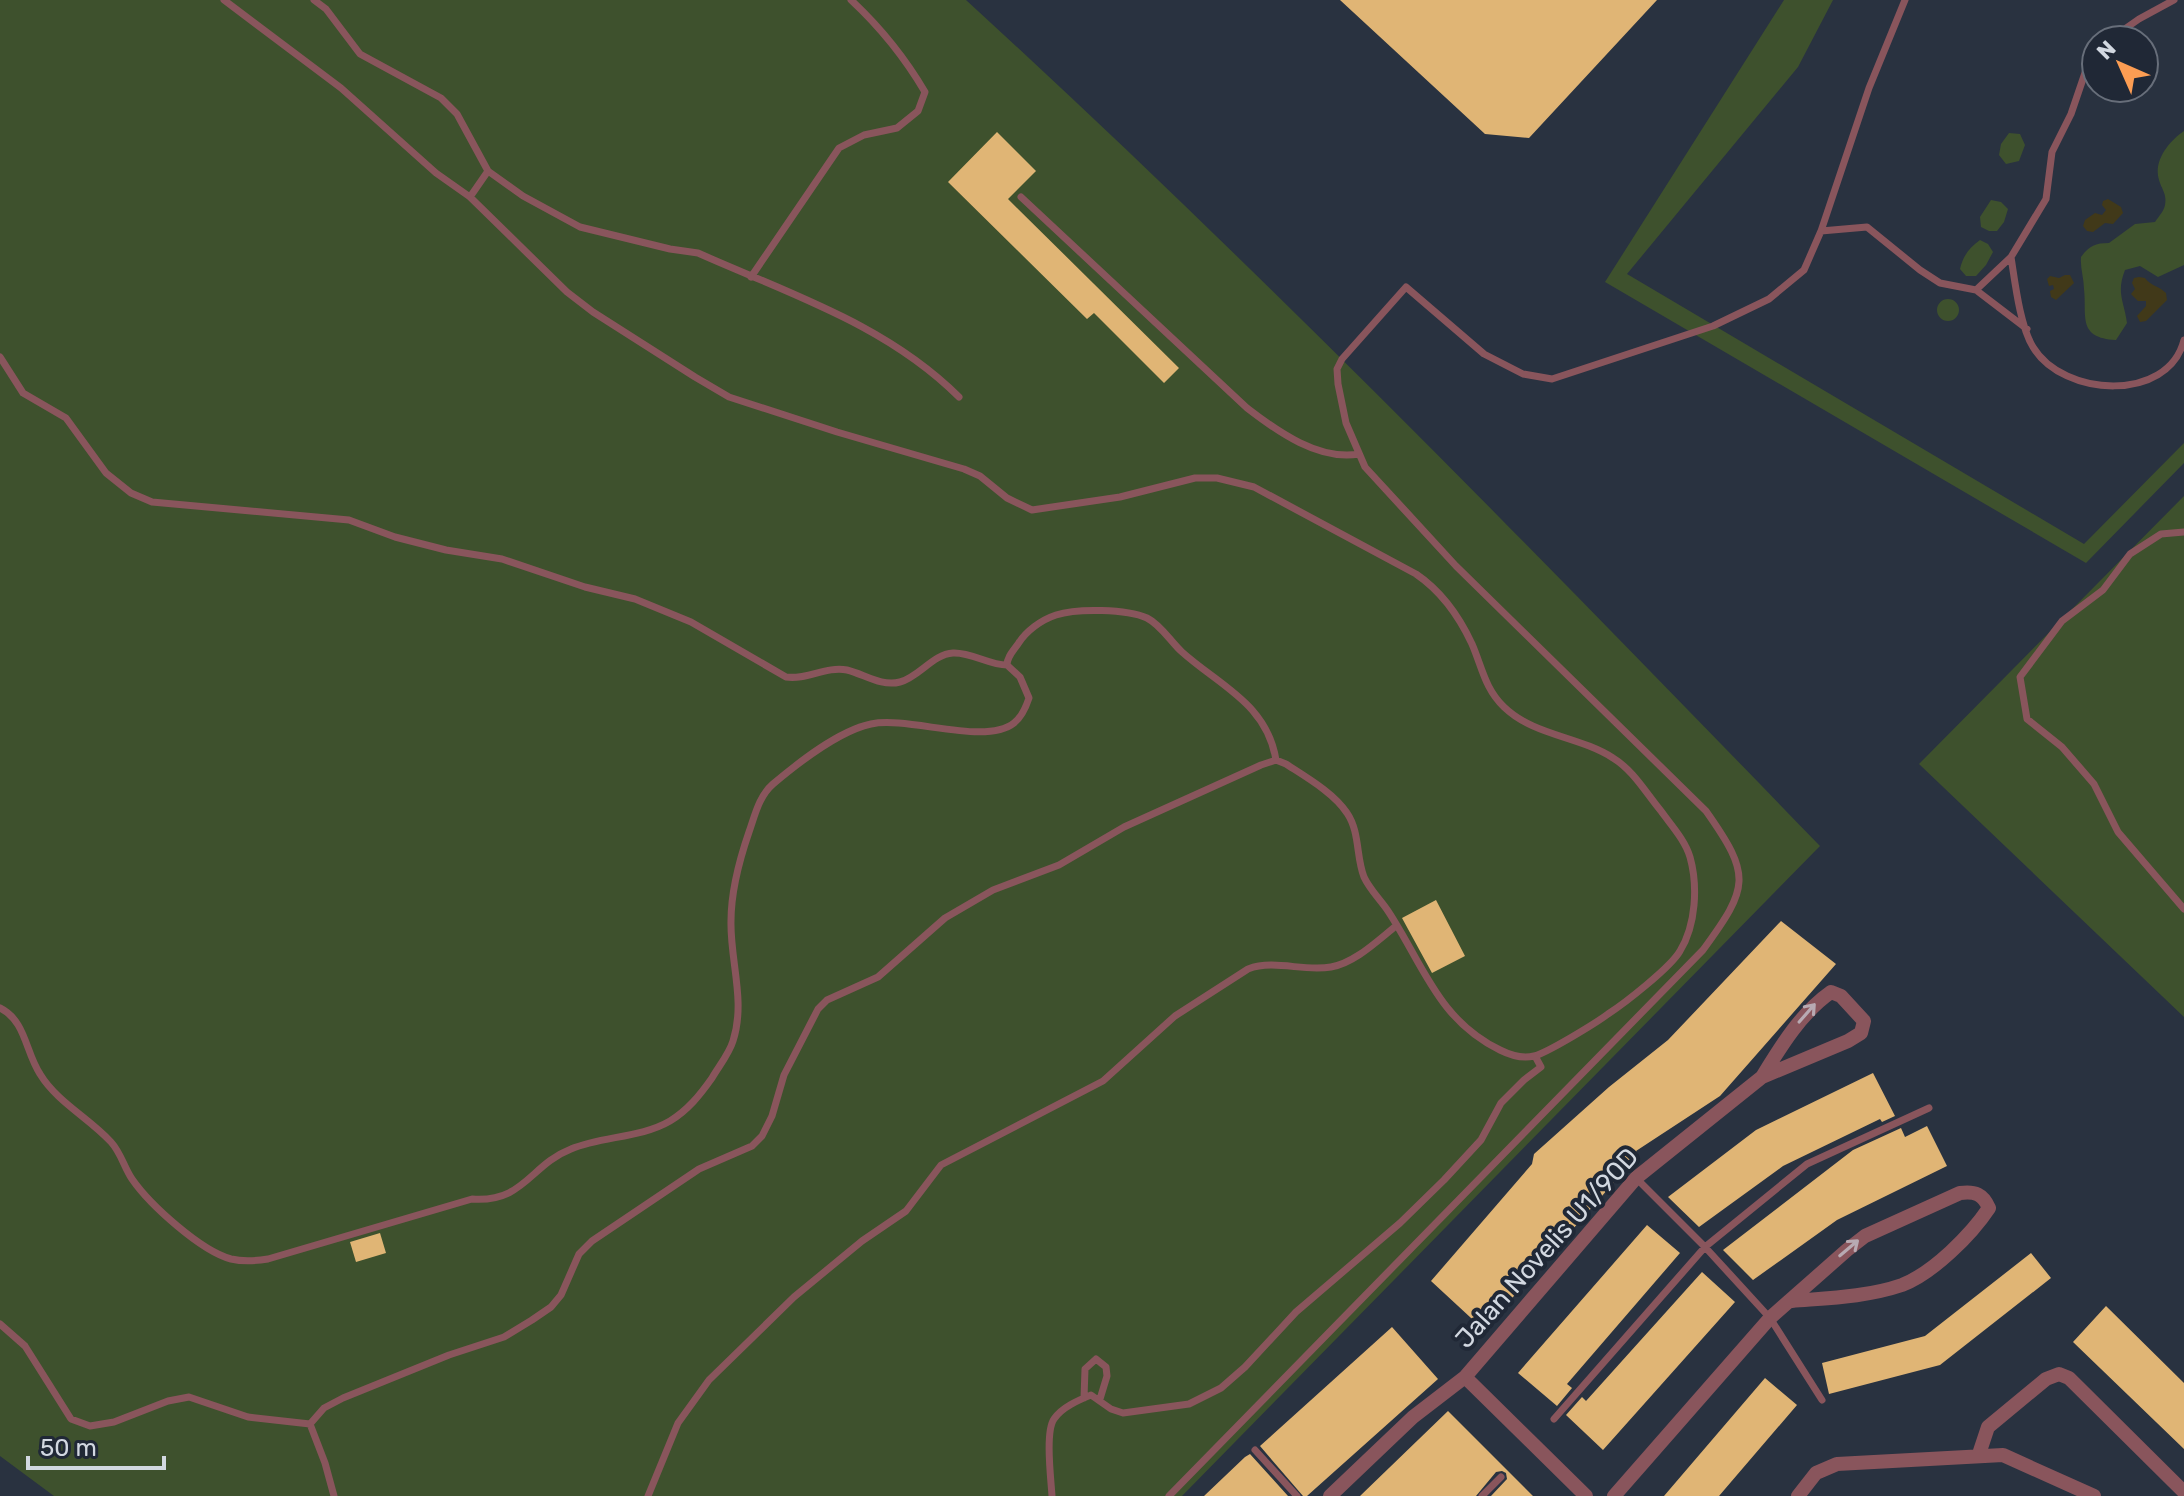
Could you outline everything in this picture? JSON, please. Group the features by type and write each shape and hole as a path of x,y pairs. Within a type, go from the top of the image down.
{"street":[{"name":"Jalan Novelis U1/90D","path":"1586,1496 1465,1377 1636,1178 1762,1077 1848,1041 1861,1033 1864,1021 1841,996 1831,992 1819,1000 1788,1035 1762,1077"},
{"path":"1614,1496 1770,1318 1865,1236 1960,1193 1973,1191 1984,1197 1989,1208 1974,1230 1920,1276 1901,1285 1842,1297 1792,1301"},
{"path":"1979,1454 1988,1427 2046,1379 2059,1374 2069,1378 2182,1490"},
{"path":"1330,1496 1413,1417 1465,1377"},
{"path":"1798,1496 1816,1473 1837,1464 1979,1454 2003,1455 2094,1496"}],"lane":[{"path":"224,0 341,88 436,173 470,197 584,305 729,397 964,469 980,476 1007,498 1032,510 1120,497 1195,478 1217,478 1254,487 1434,586 1446,600 1471,643 1488,688 1501,704 1516,719 1605,754 1624,766 1678,835 1689,856 1694,886 1692,923 1680,952 1608,1014 1535,1056 1517,1057 1470,1030 1450,1013 1427,983 1396,926 1371,891 1363,873 1353,824 1346,811 1306,777 1276,760 1269,736 1251,706 1190,659 1148,618 1112,610 1058,614 1039,623 1023,636 1007,659 1007,665"},
{"path":"314,0 326,9 360,54 441,98 457,114 488,171 523,196 580,227 698,253 868,328 916,358 959,397"},
{"path":"751,277 839,148 864,135 897,128 918,111 925,92 871,19 851,0"},
{"path":"1169,1496 1703,950 1730,914 1737,894 1740,872 1736,856 1706,811 1456,566 1365,467 1346,423 1337,369 1342,359 1406,287 1484,354 1523,374 1552,379 1713,326 1769,299 1804,270 1821,231 1869,88 1905,0"},
{"path":"2132,24 2174,0"},
{"path":"1976,290 2011,257 2046,199 2052,152 2080,88"},
{"path":"470,197 488,171"},
{"path":"1021,197 1247,408 1273,428 1332,455 1359,454"},
{"path":"1821,231 1867,227 1940,283 1976,290 2027,329"},
{"path":"2011,257 2020,309 2033,347 2061,374 2108,388 2146,382 2180,356 2184,340"},
{"path":"0,357 23,393 66,418 106,473 131,493 152,502 349,520 407,540 502,559 663,610 691,622 786,677 800,679 833,669 895,683 912,678 941,656 953,653 1007,665 1020,677 1029,698 1017,722 997,731 962,731 909,723 870,724 797,764 768,788 759,801 744,845 732,894 730,922 739,1015 733,1044 721,1064 698,1098 670,1121 572,1149 553,1158 503,1197 472,1199 268,1259 229,1259 198,1242 172,1222 139,1187 110,1141 41,1077 24,1033 14,1017 0,1008"},
{"path":"2184,532 2161,534 2130,554 2103,590 2062,621 2020,677 2027,719 2062,747 2094,784 2118,832 2184,909"},
{"path":"310,1424 324,1408 343,1398 449,1355 504,1337 551,1307 561,1295 579,1254 592,1241 699,1169 752,1146 762,1136 772,1116 784,1075 818,1009 827,1000 878,977 945,918 993,890 1059,865 1124,827 1276,760"},
{"path":"648,1496 678,1423 709,1380 794,1297 862,1241 906,1211 941,1165 1103,1081 1175,1016 1248,969 1260,964 1332,967 1363,951 1396,926"},
{"path":"1052,1496 1052,1421 1071,1404 1091,1395 1123,1413 1189,1404 1221,1388 1296,1312 1400,1223 1453,1170 1481,1140 1501,1103 1541,1067 1535,1056"},
{"path":"1554,1419 1705,1247 1807,1164 1929,1108"},
{"path":"1636,1178 1770,1318 1822,1400"},
{"path":"0,1324 25,1346 71,1419 90,1426 114,1422 168,1401 189,1397 248,1417 310,1424"},
{"path":"1084,1398 1085,1369 1096,1359 1106,1367 1107,1376 1100,1399"},
{"path":"310,1424 334,1496"},
{"path":"1255,1450 1297,1496"},
{"path":"1482,1496 1501,1477"}],"green space":[{"path":"0,0 966,0 1293,311 1820,846 1182,1496 54,1496 0,1456"},
{"path":"1784,0 1833,0 1798,67 1627,274 2084,544 2184,443 2184,463 2086,563 1605,282"},
{"path":"2184,131 2184,265 2158,277 2140,266 2125,270 2121,291 2127,323 2116,340 2095,335 2086,324 2081,257 2090,248 2109,243 2135,224 2155,222 2164,209 2165,201 2158,173 2160,159 2173,140"},
{"path":"2009,133 2020,134 2025,145 2019,161 2006,164 1999,155 2001,144"},
{"path":"1991,200 2001,202 2008,209 1997,231 1981,227 1980,217"},
{"path":"1980,240 1988,244 1993,252 1976,276 1966,276 1960,269 1963,260"},
{"path":"1944,299 1952,299 1959,310 1952,321 1944,321 1937,314 1937,306"},
{"path":"2184,496 2184,1017 1919,764"}],"sand":[{"path":"2108,199 2121,207 2123,213 2113,224 2105,223 2093,232 2087,231 2083,226 2085,220 2095,213 2102,215 2106,210 2103,201"},
{"path":"2070,275 2074,283 2056,300 2051,297 2050,291 2054,289 2047,279"},
{"path":"2139,277 2166,293 2167,300 2146,321 2140,322 2137,316 2146,306 2146,301 2138,301 2131,294 2135,289 2132,283 2134,278"}],"building":[{"path":"1340,0 1657,0 1529,138 1485,134"},
{"path":"997,132 1036,171 1008,199 1179,368 1164,383 1094,313 1087,319 948,182"},
{"path":"1436,900 1465,956 1432,973 1402,918"},
{"path":"1781,921 1836,964 1720,1096 1636,1151 1638,1155 1484,1330 1431,1281 1532,1164 1534,1154 1609,1087 1668,1040"},
{"path":"1873,1073 1895,1116 1882,1122 1880,1119 1783,1166 1699,1227 1668,1197 1756,1130"},
{"path":"1927,1126 1947,1166 1837,1220 1753,1280 1723,1250 1853,1150 1901,1128 1905,1137"},
{"path":"1647,1225 1680,1253 1567,1384 1572,1388 1557,1406 1518,1373"},
{"path":"380,1233 386,1253 356,1262 350,1242"},
{"path":"2031,1253 2051,1278 1940,1365 1829,1394 1822,1363 1925,1336"},
{"path":"1702,1272 1735,1302 1603,1450 1566,1415 1582,1397 1586,1401"},
{"path":"2106,1306 2184,1383 2184,1449 2073,1342"},
{"path":"1392,1327 1438,1379 1307,1496 1303,1496 1260,1446"},
{"path":"1765,1378 1797,1405 1719,1496 1664,1496"},
{"path":"1448,1411 1533,1496 1491,1496 1507,1479 1502,1471 1496,1472 1476,1496 1360,1496"},
{"path":"1250,1454 1288,1496 1204,1496 1245,1457"}]}
